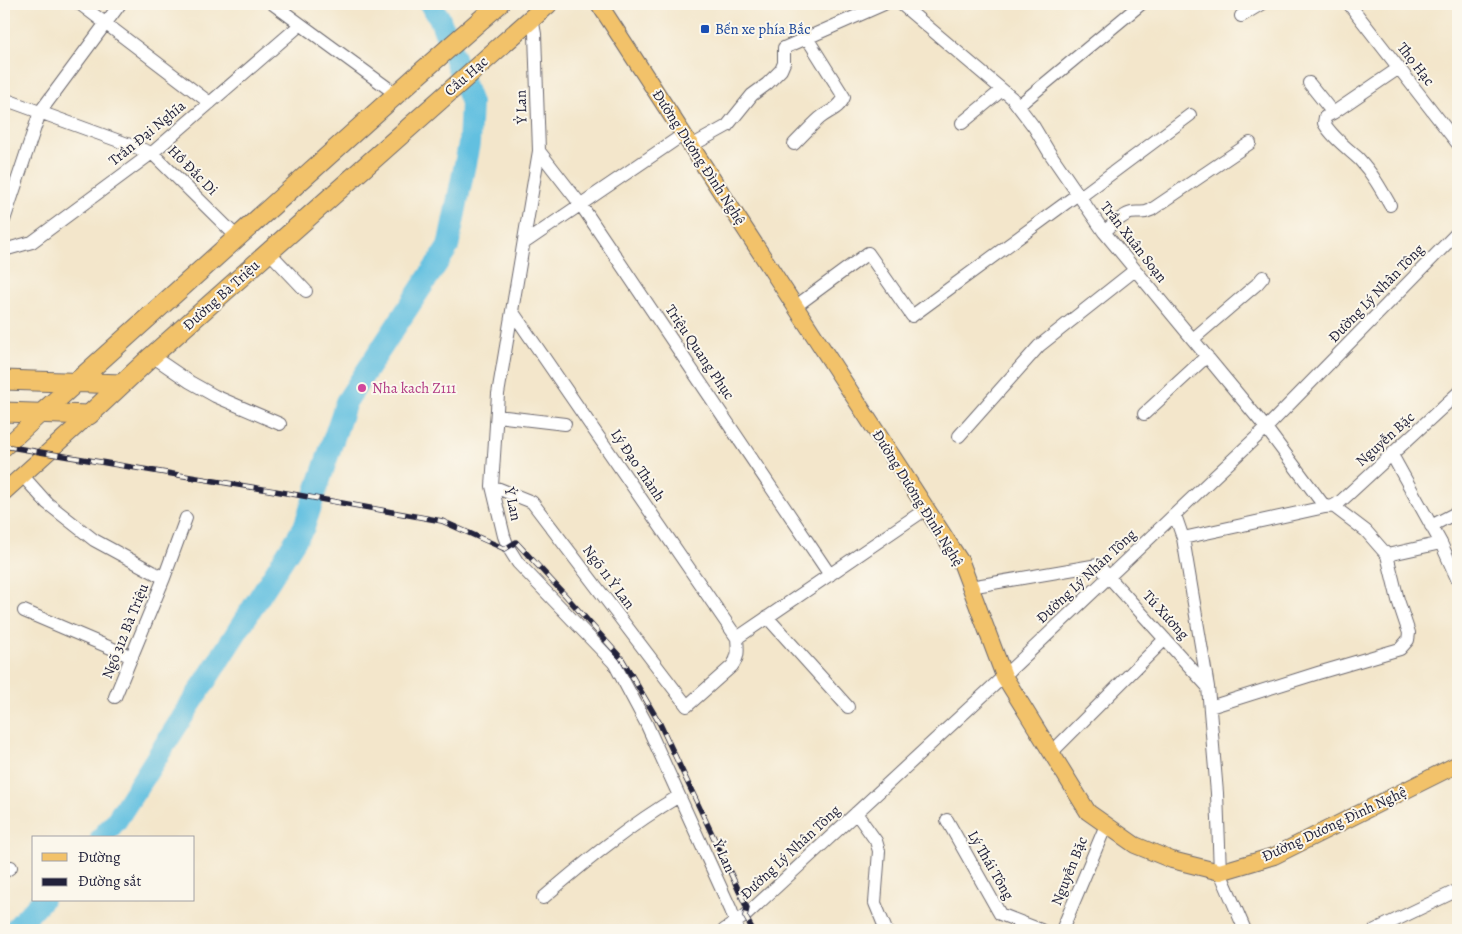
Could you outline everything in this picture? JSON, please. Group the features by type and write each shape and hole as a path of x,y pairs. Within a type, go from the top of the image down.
{"highway":[{"path":"42,414 396,94 499,4"},
{"path":"532,18 548,4"},
{"name":"Cầu Hạc","path":"439,100 532,18"},
{"name":"Đường Bà Triệu","path":"89,415 152,356 439,100"},
{"path":"4,380 122,384"},
{"path":"4,412 89,415"}],"main road":[{"name":"Đường Dương Đình Nghệ","path":"599,4 960,562 1004,676 1088,812 1135,845 1172,860 1220,872 1274,856 1458,764"},
{"path":"4,448 42,414"},
{"name":"Đường Bà Triệu","path":"4,492 89,415"}],"street":[{"path":"80,4 210,103"},
{"path":"4,220 40,112 120,4"},
{"path":"273,4 396,94"},
{"path":"524,243 581,205 687,140 715,134 727,126 752,95 768,84 781,70 784,63 784,48 884,4"},
{"name":"Trần Xuân Soạn","path":"900,4 1002,90 1018,106 1104,232 1329,507 1366,530 1387,555"},
{"path":"1018,106 1141,4"},
{"path":"1241,16 1261,4"},
{"name":"Thọ Hạc","path":"1349,4 1458,144"},
{"name":"Ỷ Lan","path":"532,18 535,34 539,151 498,394 492,486 508,547 518,564 614,663 646,723 731,910 732,928"},
{"name":"Trần Đại Nghĩa","path":"4,250 32,242 152,153 300,25"},
{"path":"794,144 821,118 838,107 844,97 806,38"},
{"path":"1390,205 1370,172 1324,123 1325,117 1399,68"},
{"path":"1309,83 1333,113"},
{"path":"962,123 1002,90"},
{"name":"Hồ Đắc Di","path":"4,99 152,153 237,237"},
{"path":"796,306 868,253 912,316 1190,115"},
{"path":"1104,232 1126,215 1131,213 1143,214 1151,210 1250,143"},
{"name":"Triệu Quang Phục","path":"539,151 581,205 830,575"},
{"name":"Đường Lý Nhân Tông","path":"732,928 1004,676 1266,428 1458,232"},
{"path":"269,252 306,291"},
{"path":"958,436 1039,346 1135,270"},
{"path":"1193,339 1258,284 1263,277"},
{"name":"Lý Đạo Thành","path":"512,311 737,638"},
{"path":"152,356 190,382 215,396 280,424"},
{"path":"1144,414 1207,356"},
{"name":"Nguyễn Bặc","path":"1329,507 1392,455 1458,393"},
{"path":"497,416 565,424"},
{"path":"1392,455 1440,542 1458,581"},
{"name":"Ngõ 312 Bà Triệu","path":"22,476 47,503 94,540 164,578"},
{"name":"Ngõ 11 Ỷ Lan","path":"492,486 532,502 687,706 737,660 737,638"},
{"path":"1183,538 1329,507"},
{"path":"737,638 926,508"},
{"path":"1431,526 1458,512"},
{"path":"1175,514 1183,538 1208,687 1217,793 1220,872 1245,930"},
{"name":"Ngõ 312 Bà Triệu","path":"115,697 164,578 186,518"},
{"path":"1210,707 1318,673 1400,650 1408,640 1409,633 1387,555 1440,542"},
{"name":"Tú Xương","path":"970,587 1098,565 1208,687"},
{"path":"24,612 132,656"},
{"path":"767,617 848,706"},
{"path":"1051,753 1165,639"},
{"path":"543,898 574,871 643,818 679,796"},
{"path":"856,813 876,841 879,851 875,902 886,930"},
{"name":"Lý Thái Tông","path":"947,820 1000,914 1041,930"},
{"name":"Nguyễn Bặc","path":"1062,930 1106,825"},
{"path":"1375,930 1458,890"}],"waterway":[{"path":"103,836 116,821 304,527 346,402 448,247 469,144 471,103 439,17 430,4"},
{"path":"14,930 40,902"}],"railway":[{"path":"4,446 442,521 505,549 516,542 622,659 660,724 747,908 745,916 753,930"}],"place":[{"name":"Bến xe phía Bắc","path":"705,29"},
{"name":"Nha kach Z111","path":"362,388"}]}
